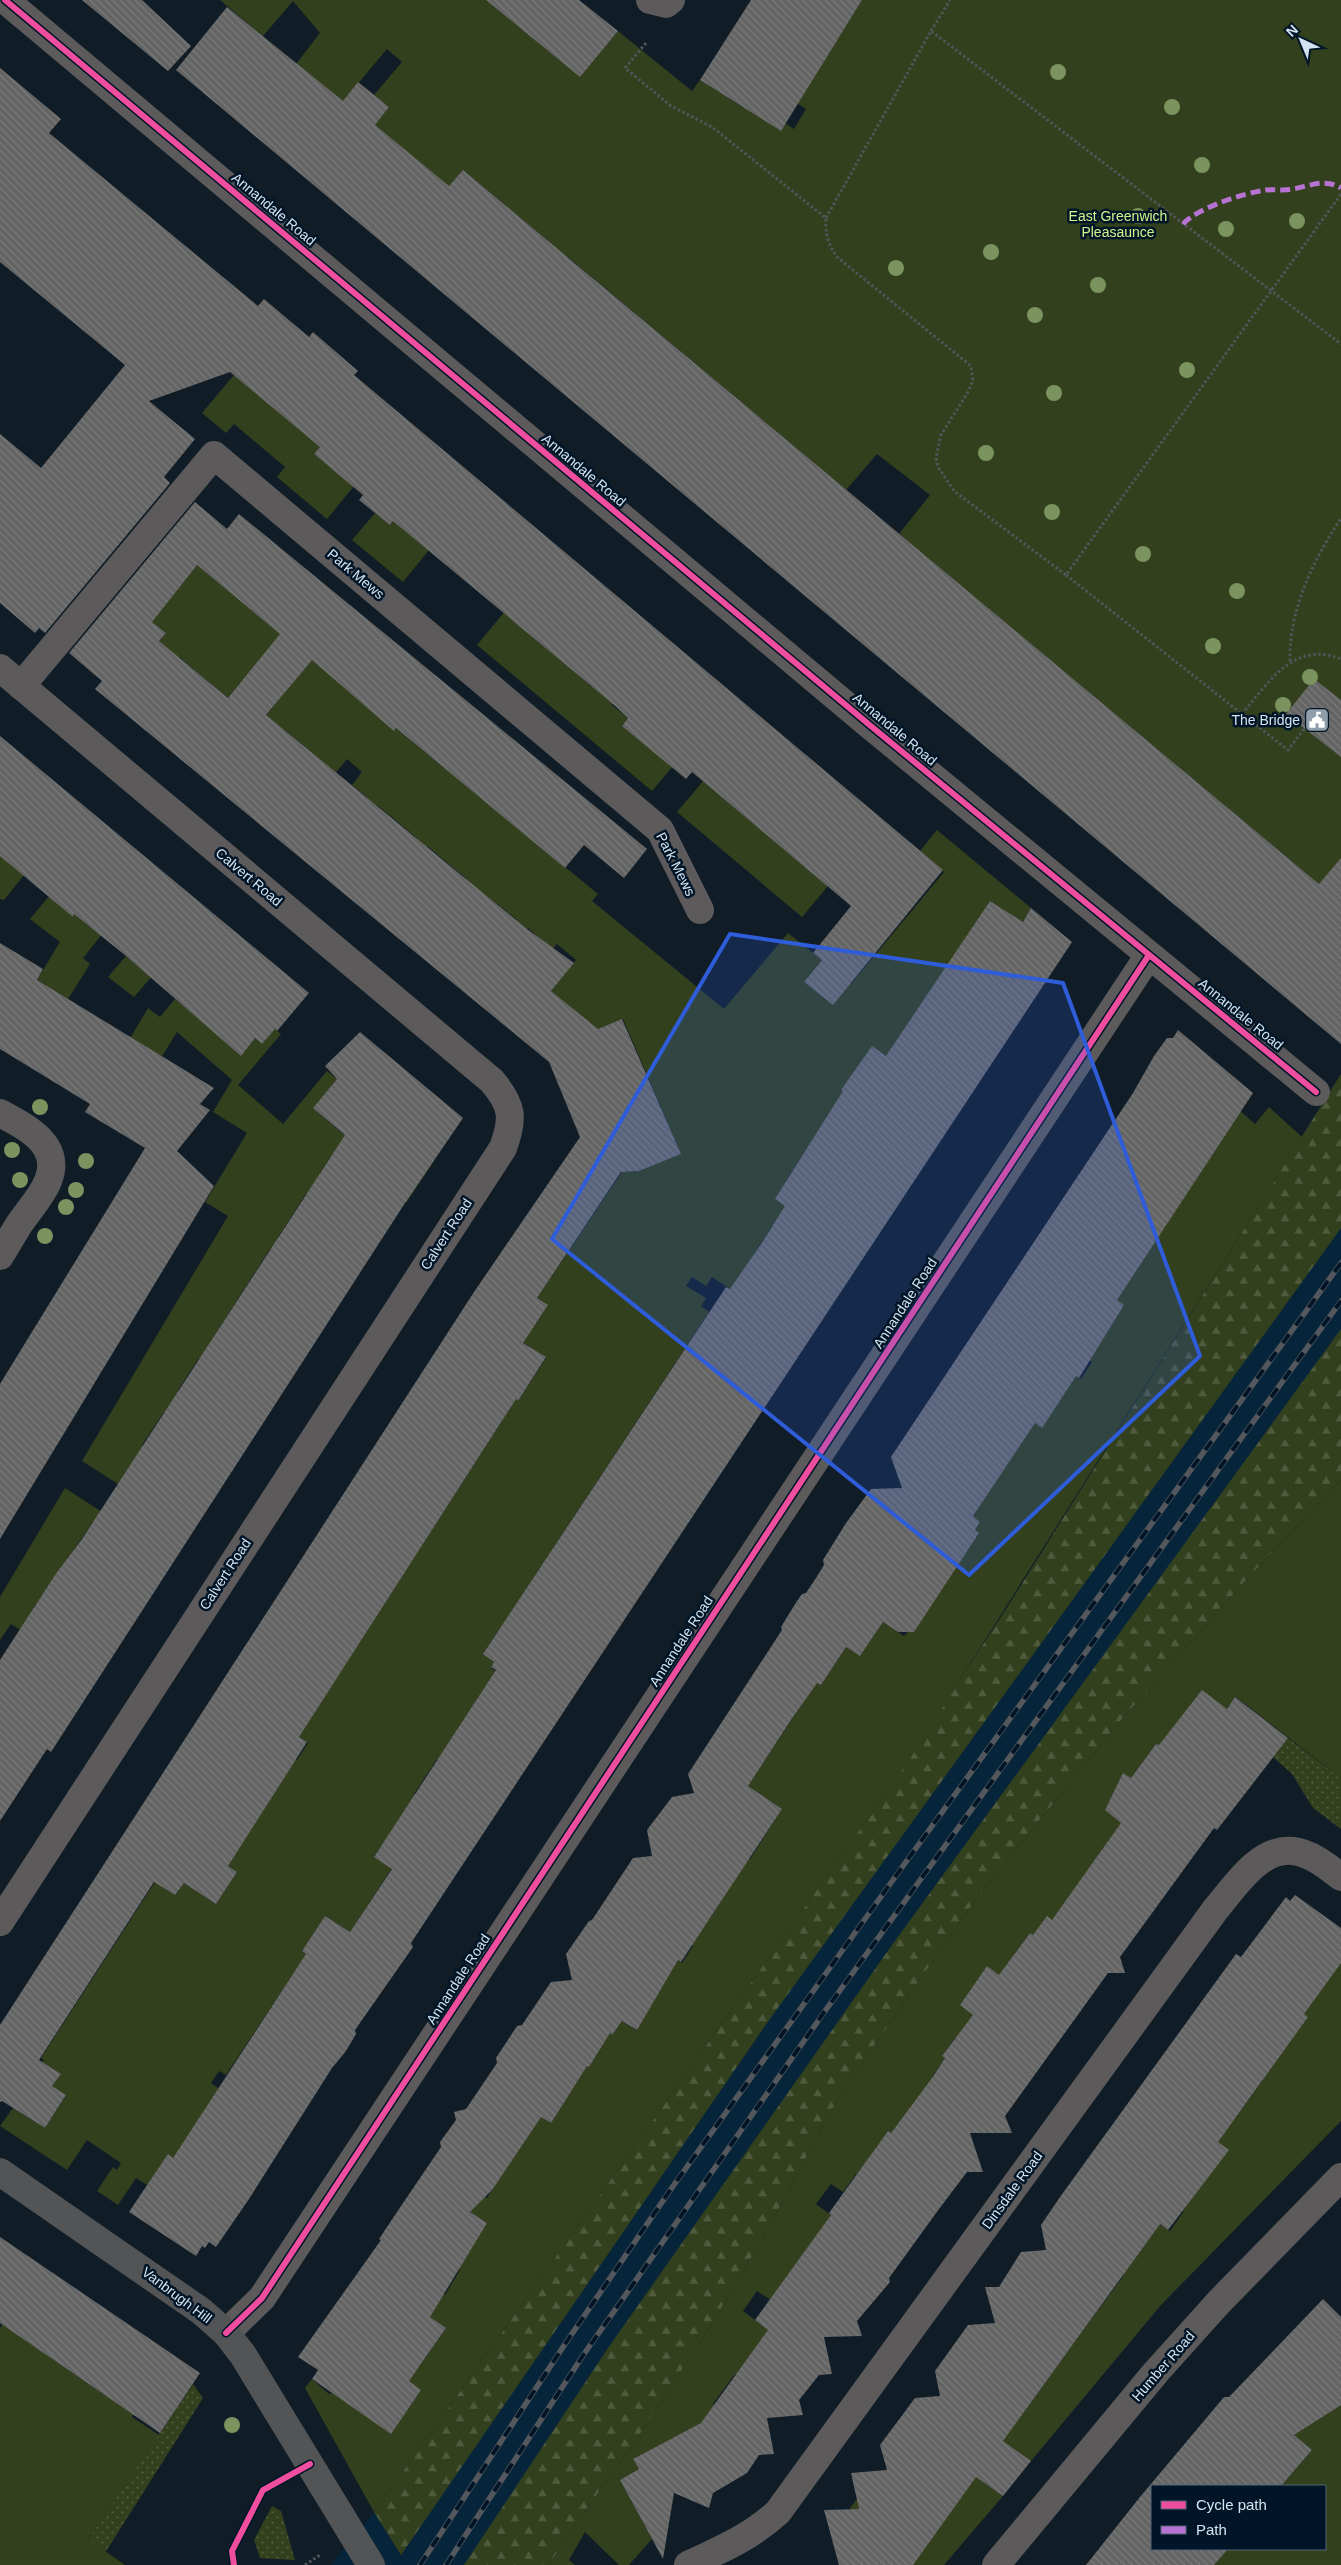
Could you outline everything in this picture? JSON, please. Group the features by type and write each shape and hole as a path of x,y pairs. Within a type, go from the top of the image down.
{"street":[{"name":"Annandale Road","path":"5,0 872,727 1316,1092"},
{"path":"650,0 666,4 671,0"},
{"name":"Park Mews","path":"21,686 214,455 660,830 700,910"},
{"name":"Calvert Road","path":"0,668 492,1081 505,1097 510,1110 510,1127 503,1148 0,1922"},
{"name":"Annandale Road","path":"226,2333 262,2298 1149,955"},
{"path":"0,1113 33,1134 46,1148 50,1161 48,1180 41,1196 19,1225 0,1256"},
{"name":"Dinsdale Road","path":"688,2565 762,2528 778,2512 1210,1918 1244,1876 1268,1855 1293,1851 1319,1861 1341,1877"},
{"name":"Vanbrugh Hill","path":"0,2172 173,2290 226,2333 243,2355 371,2565"},
{"name":"Humber Road","path":"996,2565 1156,2372 1218,2302 1341,2177"}],"path":[{"path":"950,0 826,218 825,231 829,246 837,257 961,355 971,366 973,380 968,392 947,423 937,447 938,467 946,482 954,491 1066,575 1288,750 1304,728"},
{"path":"931,31 1341,344"},
{"path":"646,43 625,68 671,106 712,127 826,218"},
{"path":"1066,575 1341,194"},
{"path":"1290,662 1290,637 1295,611 1307,581 1341,518"},
{"path":"1242,714 1275,675 1290,662 1312,655 1330,655 1341,659"},
{"path":"305,2565 321,2554"}],"highlighted area":[{"path":"730,934 1063,983 1200,1356 969,1575 552,1239"}],"shaded area":[{"path":"1341,1074 1341,1480 1247,1579 1094,1753 978,1896 892,2020 688,2363 549,2565 331,2565 374,2512 890,1787 1008,1606"}],"green space":[{"name":"East Greenwich Pleasaunce","path":"220,0 486,0 580,76 618,31 692,91 700,80 744,108 750,100 794,129 806,109 797,103 862,0 1341,0 1341,878 1319,884 899,534 930,495 877,454 846,490 568,257 533,298 547,240 463,170 449,187 370,131 389,107 374,95 402,62 387,49 324,124 289,73 320,33 293,1 263,36"},
{"path":"234,375 337,427 314,454 344,479 363,475 327,519 277,477 285,467 234,424 226,433 202,413"},
{"path":"416,494 429,550 403,582 352,540 375,513 390,525"},
{"path":"197,565 598,894 592,901 724,1009 788,933 822,960 804,982 829,1002 846,980 851,984 944,872 920,851 937,830 1031,908 1023,922 990,901 966,938 920,1078 874,1048 841,1090 890,1123 821,1127 786,1181 820,1229 807,1249 772,1226 749,1262 765,1312 712,1277 706,1286 692,1277 686,1286 706,1298 701,1306 709,1312 553,1548 580,1592 541,1566 516,1605 528,1612 511,1636 500,1628 483,1654 494,1662 491,1668 518,1685 456,1771 437,1759 414,1794 433,1806 385,1841 374,1856 392,1868 350,1932 325,1916 302,1951 328,1969 318,1985 295,1971 226,2075 219,2071 211,2083 239,2103 173,2158 168,2154 152,2188 136,2178 118,2205 97,2191 113,2167 117,2170 121,2163 87,2140 67,2170 0,2126 13,2108 45,2128 66,2096 52,2086 61,2074 42,2062 44,2060 41,2058 155,1882 175,1895 184,1883 216,1904 237,1872 204,1850 254,1732 297,1760 308,1743 298,1736 382,1534 415,1556 502,1421 487,1381 518,1401 546,1358 515,1337 535,1325 548,1305 537,1298 622,1172 639,1171 681,1154 623,1019 545,1051 528,1044 563,1001 551,991 576,960 557,944 530,976 515,964 537,936 528,928 505,955 495,947 517,920 486,895 464,922 445,907 467,879 427,846 404,874 394,865 417,838 377,805 368,816 358,808 367,797 352,785 362,772 347,759 314,800 294,783 316,756 285,730 244,743 281,697 240,683 228,698 179,657 143,660 166,633 128,603"},
{"path":"526,586 513,620 543,646 585,636 563,662 592,687 635,677 612,705 628,718 622,726 678,760 652,791 477,645"},
{"path":"726,754 712,789 828,886 802,917 677,812"},
{"path":"0,835 24,875 4,900 0,899"},
{"path":"75,865 61,903 91,928 124,907 83,958 90,964 68,999 37,980 60,942 30,919"},
{"path":"165,940 160,967 134,997 108,977 126,956 141,969"},
{"path":"175,999 242,1054 255,1038 262,1044 275,1029 281,1034 238,1085 283,1124 327,1071 337,1079 313,1108 343,1134 434,1161 406,1203 331,1156 320,1173 351,1193 306,1194 278,1237 309,1258 301,1269 270,1249 214,1336 230,1378 199,1358 178,1390 209,1411 195,1433 164,1412 142,1445 173,1466 160,1487 129,1467 118,1484 82,1461 228,1216 205,1202 247,1133 213,1112 232,1080 177,1032 156,1066 125,1047 148,1008 160,1017"},
{"path":"1341,1074 1341,1228 767,2023 401,2555 374,2512 890,1787 1008,1606"},
{"path":"1206,1081 1255,1124 1269,1107 1302,1137 910,1759 374,2512 305,2388 312,2379 329,2394 332,2393 405,2413 421,2390 372,2356 419,2367 446,2328 409,2303 402,2267 445,2295 460,2270 457,2268 487,2223 470,2212 481,2195 487,2198 495,2185 497,2088 551,2123 560,2108 577,2059 589,2067 599,2051 560,2025 591,2021 612,2035 622,2021 636,2030 665,1952 682,1963 693,1946 677,1935 709,1920 722,1900 733,1849 750,1859 782,1809 724,1770 755,1775 810,1692 795,1668 821,1685 846,1647 860,1656 882,1623 869,1613 904,1636 908,1632 914,1632 920,1622 950,1539 968,1550 979,1533 975,1530 980,1522 973,1516 981,1504 946,1481 1035,1423 1041,1427 1069,1371 1081,1379 1092,1362 1080,1353 1115,1299"},
{"path":"1341,1329 1341,1480 1247,1579 1122,1719 978,1896 840,2095 763,2238 715,2319 641,2433 549,2565 464,2565 608,2348 892,1945"},
{"path":"1341,1480 1341,1778 1236,1697 1183,1762 1156,1744 1131,1778 1123,1774 1105,1810 1128,1828 1083,1910 1033,1935 1030,1933 1015,1953 1020,1990 987,1967 960,2005 992,2029 976,2051 956,2037 942,2056 945,2058 932,2077 952,2092 905,2114 891,2133 888,2131 873,2152 894,2167 877,2189 856,2174 843,2192 831,2184 816,2204 849,2228 771,2300 757,2291 743,2311 775,2335 745,2381 735,2374 713,2404 723,2412 633,2459 639,2469 620,2480 652,2539 629,2565 619,2565 585,2532 569,2560 575,2565 549,2565 641,2433 715,2319 763,2238 840,2095 978,1896 1122,1719 1247,1579"},
{"path":"65,1488 119,1523 93,1522 33,1608 53,1651 11,1624 0,1640 0,1597"},
{"path":"1288,1738 1341,1778 1341,1829 1313,1808 1292,1774 1273,1757"},
{"path":"1341,1962 1341,2121 1161,2305 1031,2461 1002,2441 1124,2275 1095,2254 1159,2224 1170,2231 1184,2211 1144,2182 1188,2121 1234,2120 1263,2080 1279,1996"},
{"path":"12,2309 62,2343 52,2359 106,2396 144,2397 132,2417 159,2435 88,2539 125,2565 0,2565 0,2328"},
{"path":"193,2384 203,2398 105,2553 88,2539"},
{"path":"1341,2405 1341,2565 1214,2565 1227,2550 1326,2550 1326,2485 1275,2485 1248,2463 1288,2478 1312,2450 1283,2426"},
{"path":"905,2426 1003,2496 944,2565 901,2565 889,2536 850,2508 856,2500 896,2528"},
{"path":"272,2506 281,2511 295,2560 260,2558 254,2540"}],"building":[{"path":"82,0 142,0 191,46 168,71"},
{"path":"486,0 579,0 618,31 580,77"},
{"path":"751,0 862,0 781,131 700,80"},
{"path":"227,7 343,101 358,82 389,107 375,125 449,186 463,170 1319,884 1341,858 1341,1044 176,70"},
{"path":"0,68 61,119 49,133 258,306 264,299 309,337 313,332 358,371 354,375 943,870 833,1005 804,982 822,960 813,953 851,906 692,772 686,779 622,726 628,718 613,704 393,521 390,525 359,500 363,495 314,454 320,447 230,372 149,401 195,439 164,477 170,483 45,633 39,628 35,633 0,603 0,434 41,468 125,365 0,262"},
{"path":"195,502 227,529 239,514 647,849 624,878 584,845 565,868 396,728 394,731 312,660 266,715 527,929 574,963 551,991 598,1029 622,1019 681,1154 639,1171 621,1172 537,1298 548,1305 523,1343 546,1357 518,1401 516,1399 299,1737 307,1742 228,1866 237,1872 216,1904 184,1883 175,1895 154,1882 39,2060 61,2074 52,2086 66,2095 45,2128 2,2101 0,2102 0,2025 474,1292 580,1137 549,1062 95,689 102,681 69,653","holes":["197,565 280,634 228,698 159,641 166,633 152,622"]},
{"name":"The Bridge","path":"1314,679 1341,700 1341,757 1286,714"},
{"path":"0,736 309,993 277,1031 275,1029 262,1044 255,1038 241,1056 126,956 74,914 73,917 0,856"},
{"path":"990,901 1023,922 1031,908 1072,942 411,1943 413,1947 355,2030 356,2034 346,2051 332,2068 249,2199 216,2247 209,2242 205,2248 202,2246 196,2256 129,2212 168,2154 173,2158 306,1954 302,1951 325,1916 350,1932 392,1869 374,1857 496,1670 491,1667 494,1662 483,1654 726,1287 730,1289 761,1244 785,1206 775,1199 843,1091 841,1090 872,1046 886,1056"},
{"path":"0,943 43,969 37,980 214,1088 200,1104 210,1110 177,1151 214,1186 0,1539 0,1384 145,1148 85,1112 90,1104 0,1049"},
{"path":"1178,1030 1253,1093 1117,1300 1124,1305 1079,1378 1076,1376 1042,1428 1035,1423 973,1516 980,1522 975,1530 979,1533 914,1632 898,1632 883,1622 860,1656 846,1647 821,1685 817,1683 791,1720 748,1786 782,1809 681,1962 678,1960 637,2030 622,2021 612,2035 610,2033 551,2123 541,2117 492,2190 470,2212 487,2223 430,2317 446,2328 409,2381 421,2390 391,2434 312,2379 318,2370 298,2357 381,2240 379,2239 441,2147 440,2142 456,2120 454,2112 466,2109 497,2063 496,2058 517,2026 522,2025 551,1982 572,1980 566,1954 589,1921 592,1920 633,1858 652,1856 647,1830 672,1797 694,1793 688,1774 782,1630 781,1627 797,1601 802,1594 806,1593 816,1578 824,1565 823,1560 846,1523 871,1489 902,1488 891,1457 1133,1093 1154,1056 1167,1038 1173,1038"},
{"path":"360,1032 463,1118 405,1203 51,1752 47,1749 0,1821 0,1660 55,1575 82,1539 345,1135 313,1108 337,1079 325,1066"},
{"path":"1202,1690 1227,1709 1235,1697 1288,1738 1217,1830 1214,1828 1120,1957 1125,1973 1108,1973 1005,2116 1012,2133 970,2133 983,2172 967,2172 939,2209 889,2278 890,2282 857,2321 862,2336 824,2337 832,2374 819,2375 799,2400 803,2415 767,2418 774,2454 759,2455 747,2473 713,2493 709,2508 674,2493 663,2559 620,2480 639,2469 633,2459 701,2423 768,2330 755,2320 831,2215 829,2213 888,2131 891,2133 932,2078 945,2058 942,2056 973,2015 960,2005 987,1966 999,1975 1030,1933 1033,1935 1047,1916 1052,1920 1121,1823 1105,1810 1123,1773 1131,1778 1156,1744 1159,1745"},
{"path":"1295,1895 1341,1928 1341,1963 1304,2014 1308,2017 1218,2142 1229,2150 1168,2230 1160,2224 1003,2441 1031,2461 1003,2496 976,2477 913,2565 839,2565 824,2510 859,2509 851,2473 887,2470 880,2445 915,2398 940,2396 935,2371 968,2325 995,2323 985,2287 999,2287 1021,2252 1046,2250 1041,2225 1060,2197 1236,1954 1241,1957 1286,1897 1290,1901"},
{"path":"0,2237 200,2373 160,2433 0,2323"},
{"path":"1323,2299 1341,2317 1341,2405 1294,2435 1312,2450 1282,2485 1151,2485 1151,2550 1227,2550 1214,2565 1086,2565 1140,2497 1224,2397 1229,2397"}],"railway":[{"path":"420,2565 565,2344 671,2189 1341,1263"},
{"path":"446,2565 584,2354 825,2011 1341,1301"}],"marked path":[{"path":"1183,224 1199,212 1210,207 1257,192 1290,190 1323,183 1341,188"}],"cycle path":[{"path":"5,0 872,727 1316,1092"},
{"path":"226,2333 262,2298 1149,955"},
{"path":"234,2565 232,2551 263,2490 310,2464"}],"place":[{"name":"The Bridge","path":"1317,720"}]}
